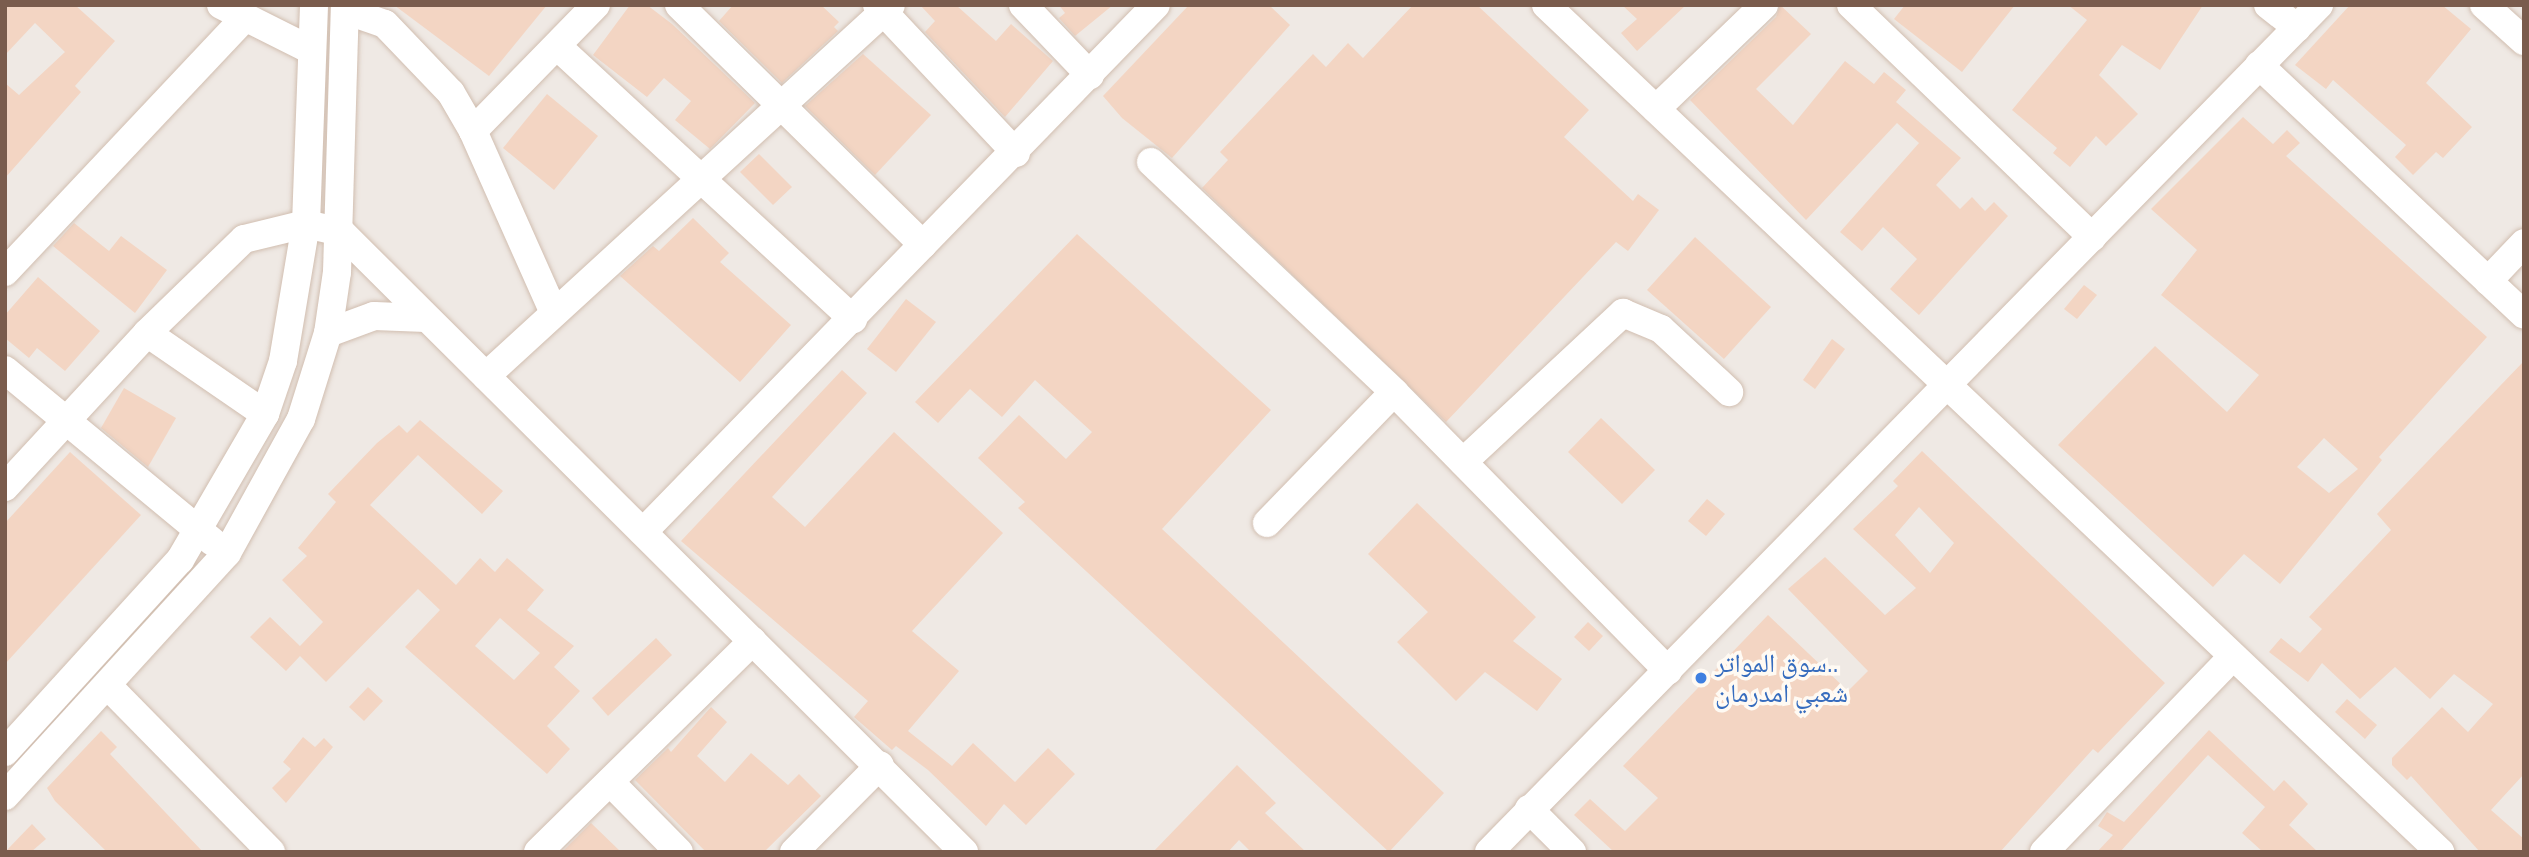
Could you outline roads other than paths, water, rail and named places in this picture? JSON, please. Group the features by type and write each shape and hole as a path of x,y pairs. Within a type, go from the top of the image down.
{"street":[{"path":"5,752 163,580 200,532 265,414 286,347 306,224 314,5"},
{"path":"679,5 923,245"},
{"path":"1023,5 1090,75"},
{"path":"643,532 1016,153 1156,5"},
{"path":"1546,5 2440,852"},
{"path":"1656,109 1763,5"},
{"path":"1851,5 2092,237"},
{"path":"2268,5 2297,28"},
{"path":"1489,852 2319,5"},
{"path":"2484,5 2524,41"},
{"path":"486,376 781,106 884,7 1016,153"},
{"path":"5,796 108,687 227,553 301,419 328,333 341,232 345,8 384,24 440,78 473,131 554,313"},
{"path":"473,131 557,46 585,9"},
{"path":"5,272 232,12 311,50"},
{"path":"557,46 853,318"},
{"path":"2259,65 2524,315"},
{"path":"1151,162 1394,392 1668,671"},
{"path":"5,487 62,422 147,333 244,239 306,224 341,232 880,765 964,852"},
{"path":"2488,281 2524,243"},
{"path":"1463,462 1623,313 1661,329 1729,392"},
{"path":"328,333 374,316 426,318"},
{"path":"147,333 265,414"},
{"path":"5,370 62,422 227,553"},
{"path":"1267,523 1394,392"},
{"path":"538,852 753,641"},
{"path":"2044,852 2233,656"},
{"path":"108,687 271,852"},
{"path":"794,852 880,765"},
{"path":"610,782 679,852"},
{"path":"1529,809 1572,852"}],"place":[{"name":"سوق المواتر.. شعبي امدرمان","path":"1701,678"}]}
